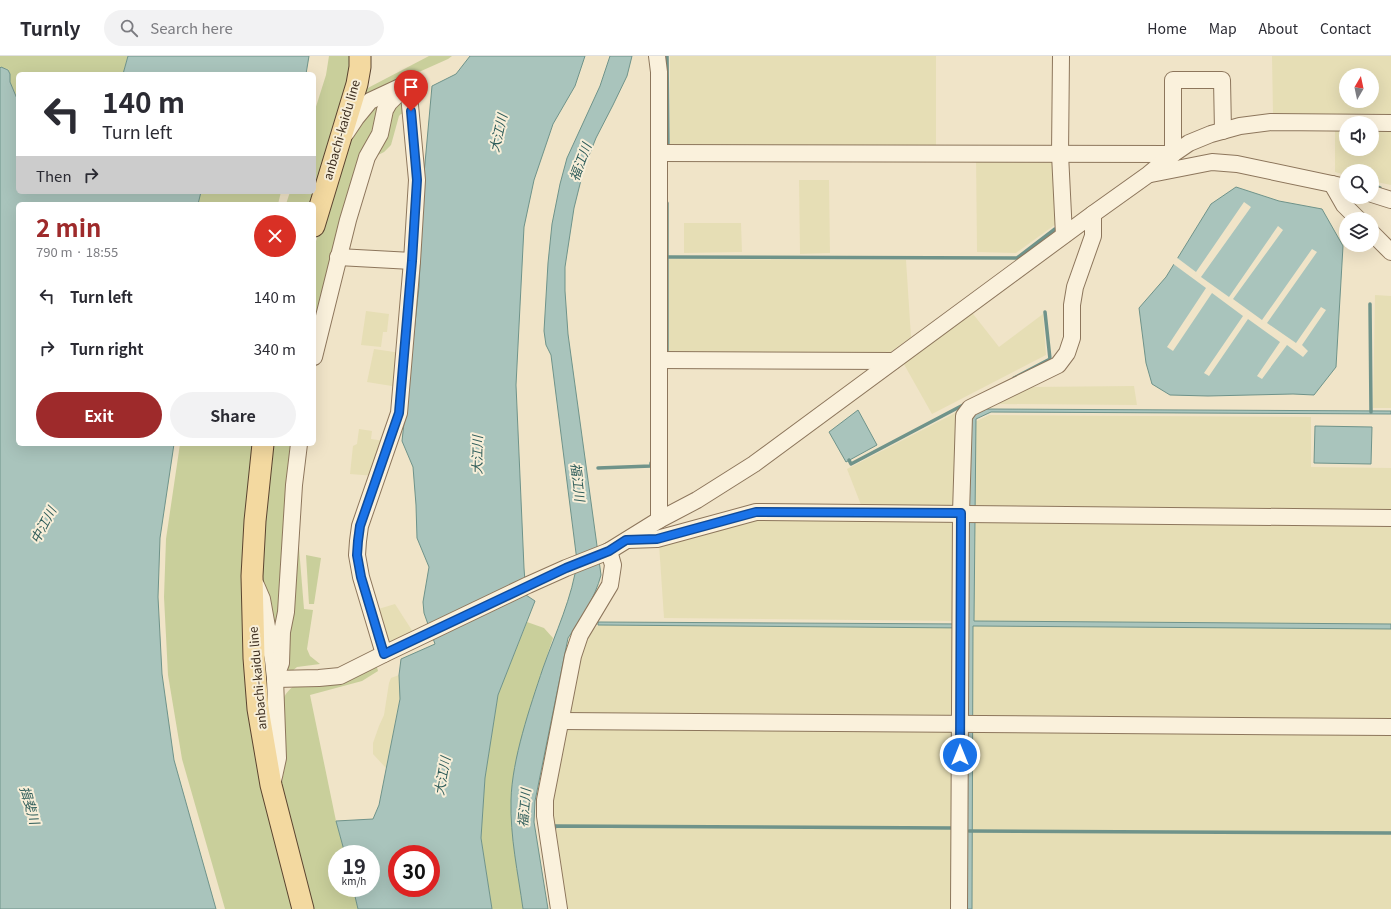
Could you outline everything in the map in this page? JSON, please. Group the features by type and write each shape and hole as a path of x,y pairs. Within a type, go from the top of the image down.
{"main road":[{"name":"anbachi-kaidu line","path":"316,219 357,84 360,56"},
{"name":"anbachi-kaidu line","path":"263,446 254,521 252,576 254,658 258,709 272,785 303,909"}],"street":[{"path":"657,56 659,72 659,520"},
{"path":"1061,56 1060,154 1064,235"},
{"path":"1173,154 1173,80 1222,80 1223,131"},
{"path":"338,145 356,118 370,101 408,84"},
{"path":"316,349 338,257 367,157 380,134 385,110 389,103 408,84"},
{"path":"384,654 361,577 357,555 360,526 399,413 412,261 417,180 408,84"},
{"path":"275,679 340,676 528,585 609,551 659,520 697,500 754,464 1189,143 1211,134 1240,126 1271,122 1391,123"},
{"path":"659,153 1173,154"},
{"path":"1149,174 1212,162 1237,164 1339,186"},
{"path":"1379,196 1391,200"},
{"path":"1344,204 1351,212"},
{"path":"959,909 966,724 960,626 968,513 964,416 970,408 1058,364 1067,353 1072,338 1072,305 1075,287 1093,236 1093,214"},
{"path":"1379,240 1391,252"},
{"path":"338,257 412,261"},
{"path":"659,360 893,361"},
{"path":"275,679 281,663 282,632 286,612 294,485 299,446"},
{"path":"626,540 657,539 756,512 1391,518"},
{"path":"559,909 545,816 545,800 573,656 580,635 610,585 613,565 609,551"},
{"path":"252,576 262,599 275,679 278,758 272,785"},
{"path":"560,721 1391,727"}],"shaded area":[{"path":"670,56 936,56 936,148 670,147"},
{"path":"1272,56 1391,56 1391,116 1273,115"},
{"path":"1335,129 1339,129 1339,156 1379,156 1379,129 1391,129 1391,185 1379,182 1379,164 1339,164 1339,173 1335,172"},
{"path":"976,157 1048,157 1056,164 1056,224 1016,253 977,252"},
{"path":"799,180 829,180 830,253 800,254"},
{"path":"684,223 741,223 742,252 684,253"},
{"path":"669,259 906,260 911,337 885,356 668,355"},
{"path":"1375,295 1391,296 1391,408 1373,408"},
{"path":"970,310 999,347 1043,314 1046,355 932,414 901,359"},
{"path":"366,311 389,314 387,332 383,332 381,347 361,345"},
{"path":"374,349 401,353 398,387 367,382"},
{"path":"1134,386 1137,405 999,404 997,402 1029,387"},
{"path":"959,411 958,505 953,510 863,510 847,469"},
{"path":"989,415 1311,417 1311,467 1391,468 1391,513 975,510 975,422"},
{"path":"359,429 372,431 371,439 385,441 375,476 350,474 353,446 357,444"},
{"path":"757,516 950,516 958,523 957,621 664,618 659,544"},
{"path":"974,518 1391,520 1391,624 973,621"},
{"path":"395,604 413,632 390,641 386,641 375,610"},
{"path":"598,625 957,628 955,718 572,718 568,713 579,658 592,631"},
{"path":"973,626 1391,629 1391,725 972,720"},
{"path":"399,675 400,699 386,768 373,754 373,743 384,715 389,683 391,678"},
{"path":"565,725 955,731 954,909 567,909 556,829 549,802"},
{"path":"972,728 1391,732 1391,909 972,909"}],"green space":[{"path":"0,56 128,56 124,72 16,72 16,96 10,82 10,74 8,69 0,68"},
{"path":"329,56 354,56 315,202 287,202 289,194 316,194 316,107 326,75"},
{"path":"429,56 452,56 372,93 356,110 364,90"},
{"path":"381,100 316,336 316,241 344,147 372,108"},
{"path":"402,101 403,114 399,116 391,145 384,152 376,156 388,113"},
{"path":"200,194 280,194 278,202 198,202"},
{"path":"180,446 257,446 245,576 296,909 225,909 182,759 168,675 164,597 166,539"},
{"path":"269,446 295,446 279,661 258,567"},
{"path":"296,511 304,609 313,610 307,649 310,656 320,664 297,667 291,672 286,668"},
{"path":"306,555 321,558 314,604 309,604"},
{"path":"527,622 544,628 553,638 525,725 511,794 513,841 523,909 492,909 481,838 485,778 498,695"},
{"path":"376,664 378,671 362,681 310,695 336,821 343,845 328,845 328,897 355,897 358,909 309,909 280,793 285,766 282,704 287,692 297,684"}],"water":[{"path":"128,56 309,56 306,72 124,72"},
{"name":"大江川","path":"470,56 585,56 575,86 553,124 534,180 524,227 516,385 526,595 535,601 498,695 485,778 481,838 492,909 358,909 355,897 380,897 380,845 343,845 336,821 373,819 379,805 400,699 399,675 401,659 435,644 424,613 423,602 429,567 417,538 413,467 402,441 419,287 424,174 432,86 456,74"},
{"name":"福江川","path":"610,56 632,56 627,76 596,138 584,168 574,208 565,267 568,334 601,575 583,616 568,638 535,801 534,822 548,909 523,909 512,828 512,784 522,733 543,668 568,601 577,561 551,355 546,345 544,331 548,263 552,224 567,158 600,86"},
{"path":"1,67 8,70 10,74 10,82 16,96 16,194 200,194 198,202 16,202 16,446 174,446 160,538 158,597 162,674 174,760 216,909 0,909"},
{"path":"1236,187 1279,201 1322,209 1339,239 1339,252 1343,252 1336,367 1314,395 1170,395 1152,384 1146,363 1139,308 1166,277 1211,204"},
{"path":"984,409 1391,411 1391,414 991,412 976,419 974,621 1391,624 1391,629 973,626 972,909 965,909 967,628 598,625 598,622 967,624 970,418 973,413"},
{"path":"858,410 877,445 846,462 829,432"},
{"path":"1315,426 1372,427 1371,464 1314,463"}],"pier":[{"path":"1244,202 1251,207 1201,277 1229,297 1278,226 1283,230 1233,299 1262,320 1312,249 1317,252 1267,323 1296,343 1321,307 1326,310 1302,345 1308,351 1303,357 1287,345 1262,379 1257,376 1280,342 1248,319 1209,376 1204,373 1243,316 1212,293 1173,351 1167,347 1206,288 1172,263 1176,257 1196,272"}],"waterway":[{"path":"667,56 668,147"},
{"path":"667,203 667,352"},
{"path":"667,257 1017,258 1055,229"},
{"path":"1370,304 1371,412"},
{"path":"1014,378 1050,359 1045,312"},
{"path":"849,460 851,464 965,404"},
{"path":"598,468 651,466 651,463"},
{"path":"554,831 555,826 951,828"},
{"path":"969,831 1391,833"}],"route":[{"path":"411,111 417,180 412,261 399,413 360,526 357,555 361,577 384,654 528,585 609,551 626,540 657,539 756,512 961,513 960,755"}],"water label":[{"name":"中江川","path":"43,525"},
{"name":"揖斐川","path":"30,805"}]}
